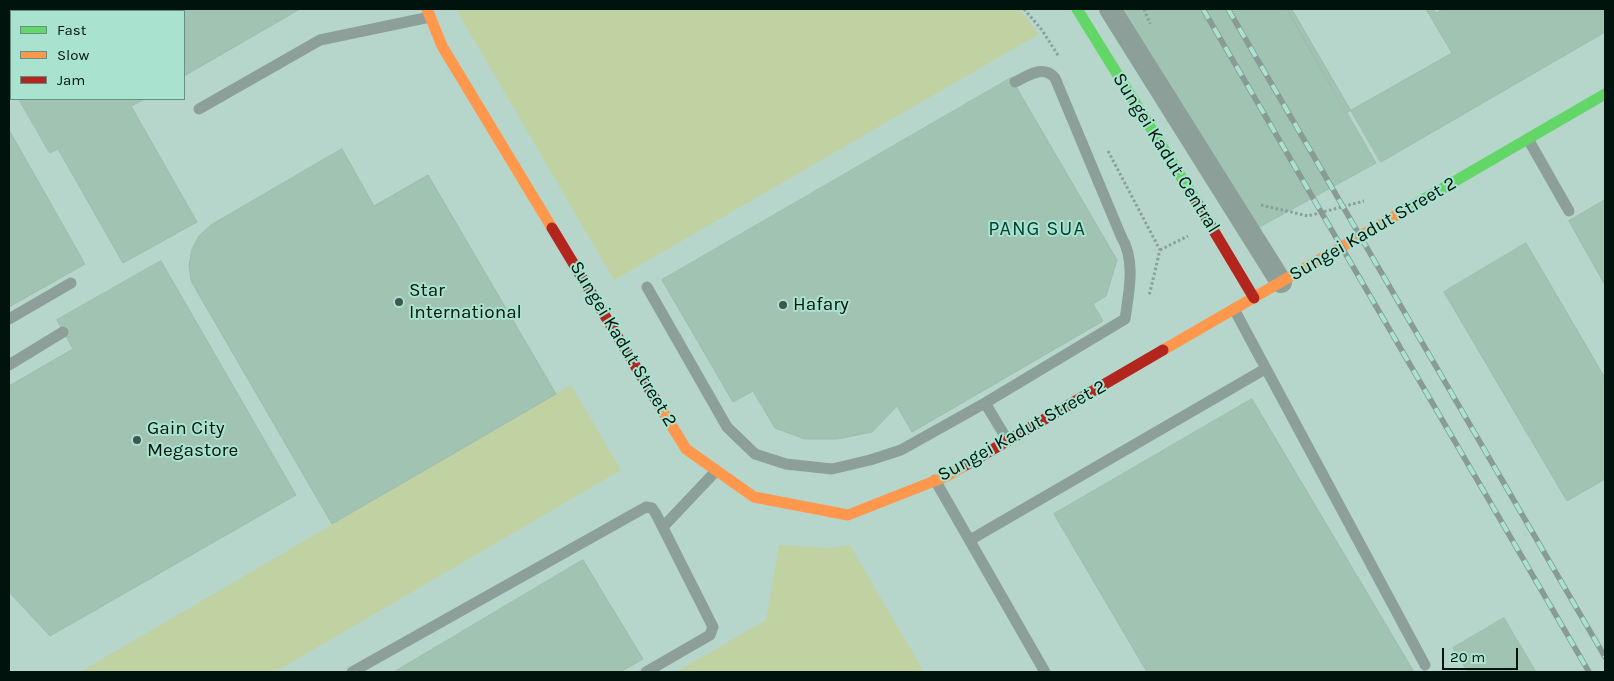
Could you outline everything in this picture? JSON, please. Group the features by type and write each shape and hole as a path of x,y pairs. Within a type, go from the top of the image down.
{"street":[{"name":"Sungei Kadut Central","path":"1077,9 1254,298"},
{"name":"Sungei Kadut Central","path":"1110,9 1281,282"},
{"name":"Sungei Kadut Street 2","path":"428,13 442,46 686,450 754,497 848,515 947,476 1605,94"}],"lane":[{"path":"199,109 320,40 428,13"},
{"path":"647,288 727,427 755,454 786,464 832,469 901,450 984,403 1124,319 1129,294 1131,268 1128,247 1121,236 1055,78 1051,73 1038,71 1015,82"},
{"path":"1528,139 1569,211"},
{"path":"9,318 71,283"},
{"path":"1234,309 1426,665"},
{"path":"9,365 63,332"},
{"path":"970,540 1265,369"},
{"path":"984,403 1008,441"},
{"path":"663,527 716,471"},
{"path":"935,480 1045,672"},
{"path":"352,672 646,507 652,508 663,527 713,628 710,635 646,672"}],"path":[{"path":"1144,9 1152,30"},
{"path":"1258,204 1308,216 1366,200"}],"green space":[{"path":"9,9 71,9 10,10 9,45"},
{"path":"456,9 1019,9 1039,34 614,280"},
{"path":"571,385 621,470 275,672 80,672"},
{"path":"779,545 829,548 850,545 924,672 676,672 766,620"}],"building":[{"path":"300,9 185,75 185,10 106,10"},
{"path":"1115,9 1287,9 1376,163 1243,236"},
{"path":"1287,9 1426,9 1452,53 1346,113"},
{"path":"1292,9 1433,9 1436,13 1443,9 1605,9 1605,32 1381,162"},
{"path":"10,66 10,84 9,82"},
{"path":"1011,78 1117,260 1106,296 1093,304 1103,321 912,432 897,406 872,432 837,439 805,439 775,428 753,391 733,402 662,280"},
{"path":"20,100 143,100 131,106 197,222 123,263 58,149 50,153"},
{"path":"9,130 85,264 9,307"},
{"path":"342,149 374,206 428,175 556,394 332,524 191,281 189,265 192,249 199,236 211,225"},
{"path":"1605,200 1605,285 1569,221"},
{"path":"1526,243 1605,378 1605,479 1567,501 1444,292"},
{"name":"Gain City Megastore","path":"161,261 296,495 50,636 9,592 9,386 73,349 57,320"},
{"path":"1252,399 1414,672 1147,672 1054,514"},
{"path":"583,560 643,659 620,672 394,672"},
{"path":"1504,618 1536,672 1468,672 1453,648"}],"railway":[{"path":"1203,9 1589,672"},
{"path":"1228,9 1605,657"}],"traffic: fast":[{"path":"1077,9 1196,201"},
{"path":"1407,209 1605,94"}],"traffic: slow":[{"path":"427,9 442,46 552,228"},
{"path":"1163,350 1407,209"},
{"path":"657,402 686,449 754,497 848,515 947,476 966,465"}],"traffic: jam":[{"path":"1196,201 1254,298"},
{"path":"552,228 657,402"},
{"path":"966,465 1163,350"}],"place":[{"name":"Star International","path":"399,302"},
{"name":"Hafary","path":"783,305"},
{"name":"Gain City Megastore","path":"137,440"}],"district":[{"name":"PANG SUA","path":"1037,229"}]}
